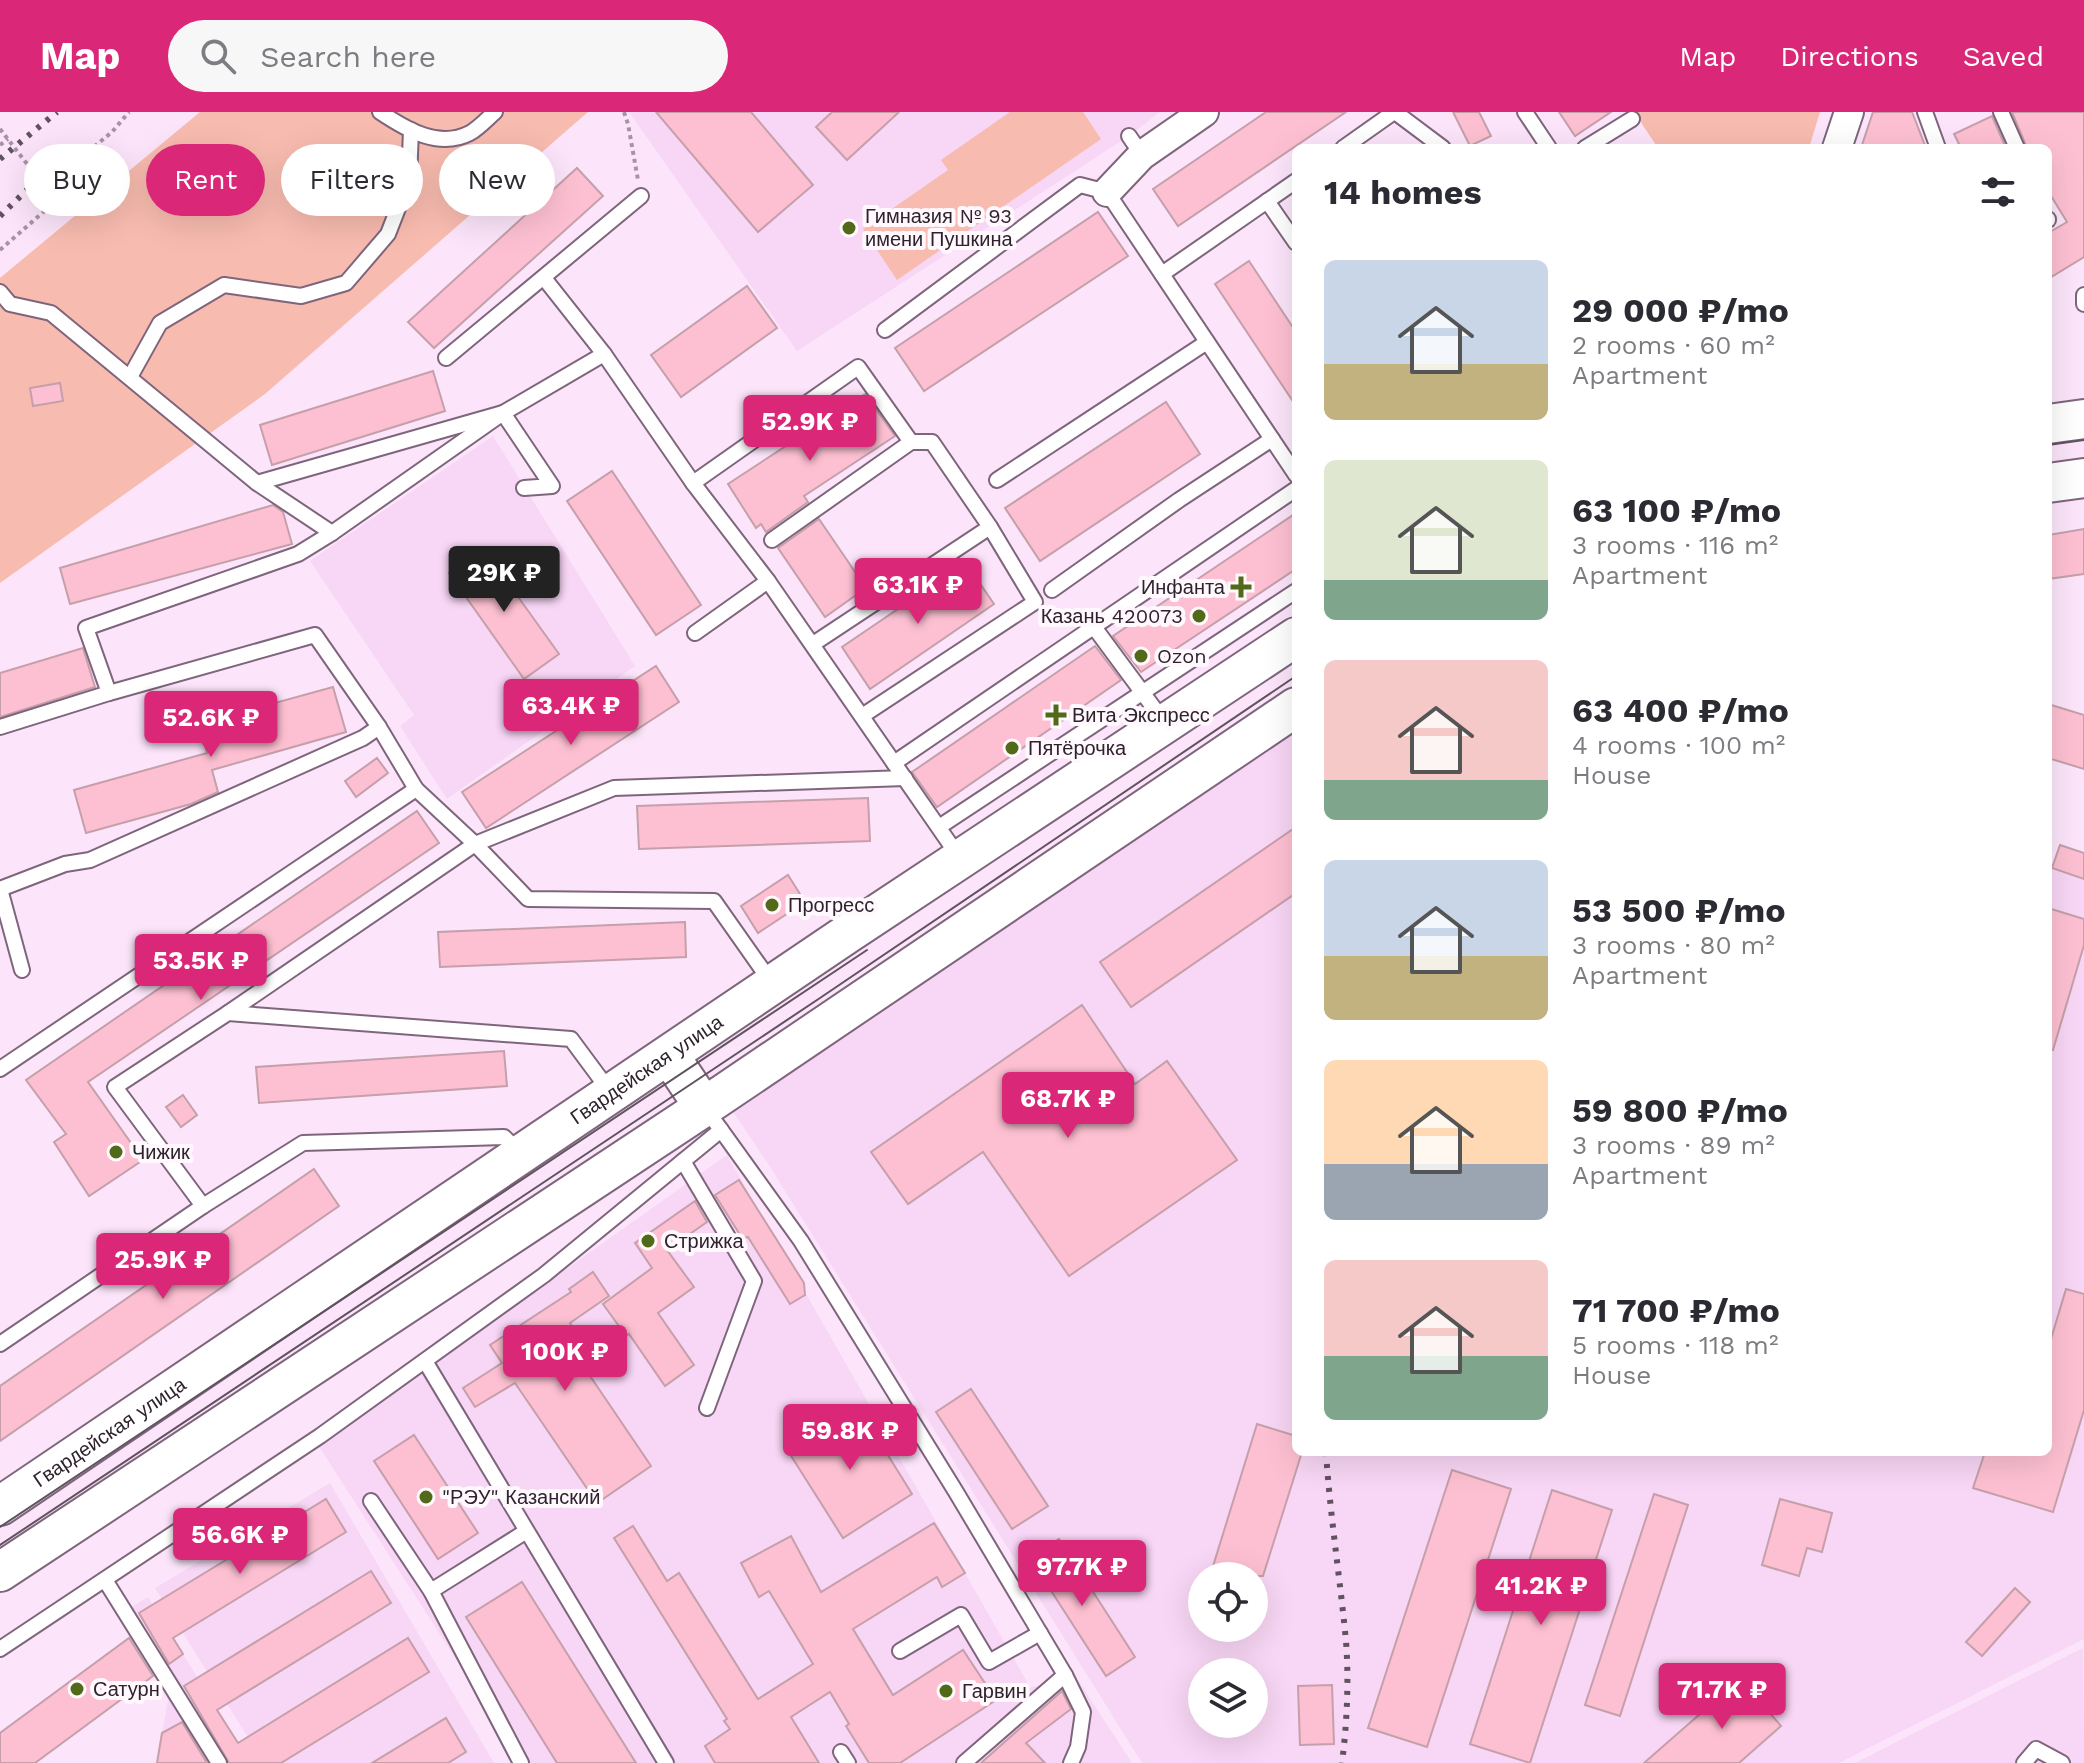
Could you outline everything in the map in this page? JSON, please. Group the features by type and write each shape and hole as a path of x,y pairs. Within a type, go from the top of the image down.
{"main road":[{"path":"2052,423 2084,419"},
{"path":"2052,482 2084,478"},
{"name":"Гвардейская улица","path":"0,1506 611,1093 1292,640"},
{"path":"0,1572 712,1119 1292,710"},
{"path":"669,1055 712,1119"}],"street":[{"path":"1107,192 1136,146 1204,112"},
{"path":"1838,144 1849,112"}],"lane":[{"path":"380,112 411,130 443,141 470,133 495,112"},
{"path":"1349,144 1395,112 1438,144"},
{"path":"1525,112 1546,144"},
{"path":"1925,112 1937,144"},
{"path":"2001,112 2015,144"},
{"path":"1591,144 1632,119"},
{"path":"130,377 160,323 224,285 301,296 346,283 388,234 409,180 411,130"},
{"path":"1162,274 1292,184"},
{"path":"885,330 1080,185 1107,192 1292,469"},
{"path":"446,358 641,196"},
{"path":"1267,201 1292,237"},
{"path":"544,278 604,354 693,483 768,581 961,860"},
{"path":"0,292 10,304 51,313 257,483 332,533"},
{"path":"2084,295 2084,304"},
{"path":"997,480 1207,342"},
{"path":"109,693 86,628 298,554 503,413 604,354"},
{"path":"693,483 858,367 911,442"},
{"path":"257,483 503,413"},
{"path":"503,413 552,486 524,488"},
{"path":"1052,590 1272,439"},
{"path":"772,540 911,442 932,442 990,527 1035,602 862,716"},
{"path":"894,763 1292,492"},
{"path":"813,644 990,527"},
{"path":"695,633 768,581"},
{"path":"939,827 1292,594"},
{"path":"1094,627 1165,724"},
{"path":"0,727 315,635 379,727 416,789 528,899 714,901 773,986"},
{"path":"22,970 0,889 65,864 90,860 349,744 379,727"},
{"path":"203,1206 115,1087 475,844 614,788 905,778"},
{"path":"0,1069 416,789"},
{"path":"228,1013 571,1039 611,1093"},
{"path":"0,1649 320,1436 544,1275 683,1161 712,1119 801,1241 1065,1675 1083,1712 1078,1747 1071,1763"},
{"path":"0,1344 203,1206 303,1143 504,1137 522,1155"},
{"path":"683,1161 754,1281 707,1408"},
{"path":"425,1361 666,1763"},
{"path":"371,1501 431,1591 521,1763"},
{"path":"431,1591 525,1532"},
{"path":"105,1580 219,1763"},
{"path":"900,1651 961,1615 989,1662 1040,1633"},
{"path":"964,1763 1065,1675"},
{"path":"2024,1763 2036,1749 2062,1763"}],"path":[{"path":"97,144 129,112"},
{"path":"624,112 641,196"},
{"path":"0,129 24,160"},
{"path":"0,145 8,139"},
{"path":"0,250 39,216"}],"shaded area":[{"path":"200,112 588,112 551,144 439,144 439,216 469,216 265,394 0,583 0,278 75,216 130,216 130,170 146,157 146,216 265,216 265,144 161,144"},
{"name":"Гимназия № 93 имени Пушкина","path":"629,112 1160,112 1129,136 797,351"},
{"path":"1010,112 1083,112 1101,139 897,280 863,229 948,170 941,160"},
{"path":"1634,112 1820,112 1810,144 1655,144"},
{"path":"493,436 635,666 447,799 400,726 414,715 310,561"},
{"path":"1292,730 1292,1456 2052,1456 2052,864 2084,874 2084,1639 1839,1763 1142,1763 729,1106"},
{"path":"727,1155 1030,1687 1078,1680 1132,1763 523,1763 318,1445"},
{"path":"330,1483 494,1763 264,1763 155,1588"},
{"path":"148,1597 250,1763 157,1763 168,1700 156,1661 125,1611"},
{"path":"2083,1648 2084,1763 1855,1763"}],"building":[{"path":"656,112 751,112 813,185 758,232"},
{"path":"832,112 899,112 847,160 816,127"},
{"path":"1266,112 1346,112 1299,144 1292,144 1292,149 1178,226 1153,189"},
{"path":"1453,112 1479,112 1491,136 1469,144"},
{"path":"1559,112 1611,112 1575,136"},
{"path":"1873,112 1912,112 1924,144 1862,144"},
{"path":"2012,112 2084,112 2084,257 2052,277 2052,231 2067,222 2052,198 2052,144 2025,144"},
{"path":"1992,116 2004,144 1959,144 1954,134"},
{"path":"577,168 603,196 434,348 408,322 524,216 555,216 555,188"},
{"path":"1098,212 1128,256 924,391 895,348"},
{"path":"1249,261 1292,326 1292,400 1215,284"},
{"path":"747,286 777,328 681,397 651,355"},
{"path":"433,371 445,411 272,465 260,425"},
{"path":"60,383 63,401 33,406 30,388"},
{"path":"865,394 895,436 804,496 808,502 766,532 761,524 756,528 728,484"},
{"path":"1166,402 1200,454 1040,561 1005,508"},
{"path":"612,471 701,605 656,635 567,501"},
{"path":"273,505 283,512 292,544 70,604 60,568"},
{"path":"1292,516 1292,572 1141,672 1113,636"},
{"path":"819,519 866,588 825,617 778,548"},
{"path":"2084,529 2084,574 2052,578 2052,534"},
{"path":"483,548 559,654 524,679 449,573"},
{"path":"966,563 994,604 870,689 842,647"},
{"path":"1095,646 1121,680 937,807 912,772"},
{"path":"83,648 95,687 0,717 0,673"},
{"path":"656,666 679,702 486,828 462,792"},
{"path":"333,687 346,732 212,770 218,792 191,804 86,833 74,790 207,753 199,724"},
{"path":"2052,705 2084,715 2084,769 2052,759"},
{"path":"377,758 388,773 356,797 345,781"},
{"path":"868,798 870,841 639,849 637,806"},
{"path":"417,811 439,843 88,1082 143,1160 89,1196 54,1142 66,1134 26,1080"},
{"path":"1292,830 1292,896 1131,1007 1100,962"},
{"path":"2060,845 2084,853 2084,879 2052,868"},
{"path":"788,875 805,902 758,933 741,906"},
{"path":"2052,909 2084,919 2084,945 2053,1050"},
{"path":"685,922 686,957 440,967 438,932"},
{"path":"1082,1005 1135,1084 1167,1061 1237,1160 1069,1276 983,1152 908,1204 871,1152"},
{"path":"504,1051 507,1086 259,1103 256,1067"},
{"path":"183,1095 197,1115 181,1127 166,1107"},
{"path":"314,1169 339,1206 0,1441 0,1386"},
{"path":"739,1180 804,1283 805,1295 790,1304 748,1237 742,1238 715,1195"},
{"path":"695,1201 707,1222 667,1250 694,1287 658,1313 694,1365 665,1386 629,1334 626,1336 603,1304 652,1268 635,1243"},
{"path":"593,1272 609,1296 570,1323 574,1329 563,1336 651,1466 597,1503 515,1383 475,1407 463,1388 502,1363 490,1345 571,1292 569,1289"},
{"path":"2066,1289 2084,1294 2084,1410 2053,1512 1973,1488 1984,1456 2052,1456 2052,1336"},
{"path":"971,1389 1048,1506 1012,1529 936,1412"},
{"path":"858,1407 912,1494 843,1538 788,1451"},
{"path":"1257,1424 1292,1435 1292,1456 1301,1456 1267,1562 1214,1562"},
{"name":"\"РЭУ\" Казанский","path":"414,1435 478,1533 438,1559 374,1461"},
{"path":"1452,1470 1511,1489 1427,1747 1368,1728"},
{"path":"1552,1490 1612,1510 1530,1763 1470,1744"},
{"path":"1654,1494 1688,1505 1620,1716 1585,1705"},
{"path":"326,1499 346,1532 173,1638 183,1654 169,1664 139,1613"},
{"path":"1780,1499 1832,1513 1822,1552 1807,1548 1799,1576 1762,1565"},
{"path":"934,1523 965,1573 942,1587 937,1577 853,1629 893,1695 963,1650 996,1700 900,1763 869,1763 830,1692 791,1717 819,1763 715,1763 705,1746 730,1729 724,1721 727,1719 614,1538 633,1526 667,1581 679,1573 758,1699 813,1664 769,1591 759,1597 741,1563 791,1536 821,1592"},
{"path":"1059,1539 1135,1657 1106,1676 1030,1558"},
{"path":"371,1571 391,1603 217,1710 238,1743 408,1638 429,1672 281,1763 229,1763 184,1686"},
{"path":"522,1582 636,1763 557,1763 466,1617"},
{"path":"2015,1588 2030,1602 1982,1656 1966,1642"},
{"path":"129,1638 153,1676 35,1763 0,1763 0,1733"},
{"path":"1740,1679 1781,1726 1739,1763 1644,1763"},
{"path":"1332,1685 1334,1744 1300,1745 1298,1686"},
{"path":"1062,1691 1071,1709 1026,1743 1045,1763 981,1763"},
{"path":"446,1718 466,1752 448,1763 372,1763"},
{"path":"182,1722 207,1763 157,1763 162,1733"}],"tram line":[{"path":"2052,444 2084,440"},
{"path":"0,1545 1292,679"},
{"path":"0,1527 867,950"}],"railway":[{"path":"0,159 57,112"},
{"path":"0,216 24,193"},
{"path":"1326,1456 1347,1656 1342,1763"}],"place":[{"name":"Гимназия № 93 имени Пушкина","path":"849,228"},
{"name":"Инфанта","path":"1241,587"},
{"name":"Казань 420073","path":"1199,616"},
{"name":"Ozon","path":"1141,656"},
{"name":"Вита Экспресс","path":"1056,715"},
{"name":"Пятёрочка","path":"1012,748"},
{"name":"Прогресс","path":"772,905"},
{"name":"Чижик","path":"116,1152"},
{"name":"Стрижка","path":"648,1241"},
{"name":"\"РЭУ\" Казанский","path":"426,1497"},
{"name":"Сатурн","path":"77,1689"},
{"name":"Гарвин","path":"946,1691"}]}
